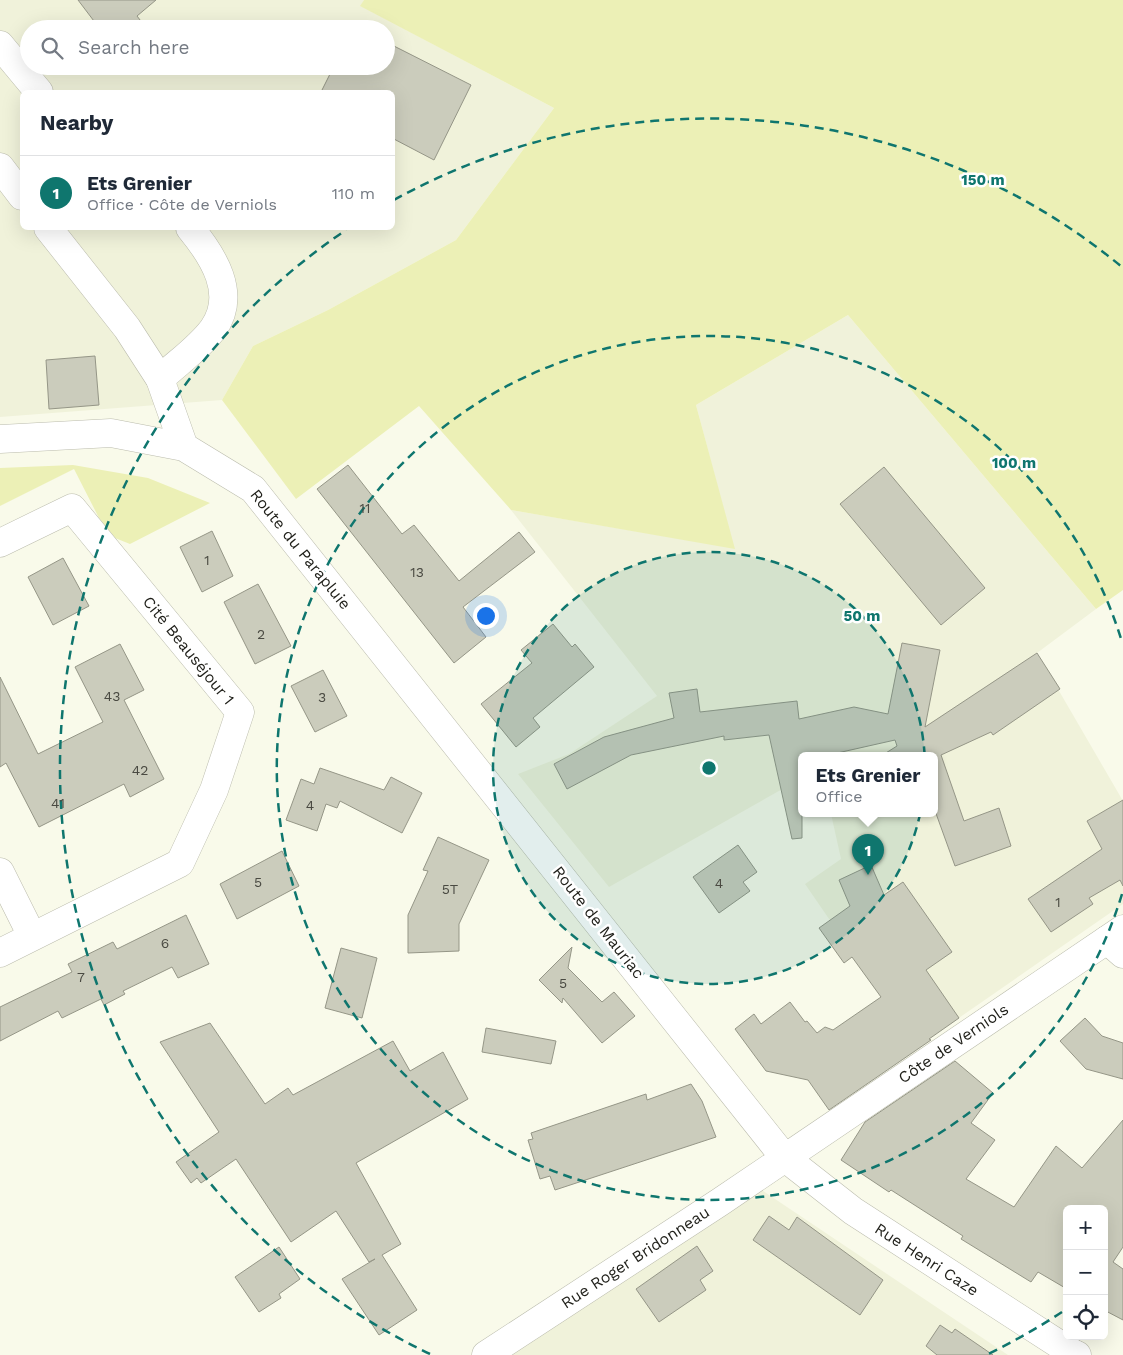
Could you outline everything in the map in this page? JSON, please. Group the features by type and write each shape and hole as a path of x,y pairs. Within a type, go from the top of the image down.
{"street":[{"path":"0,45 20,69"},
{"path":"25,75 37,90"},
{"path":"0,167 20,193"},
{"path":"50,230 128,328 160,379 184,447"},
{"path":"160,379 214,328 224,302 220,274 206,248 192,230"},
{"path":"0,439 111,433 184,447"},
{"name":"Route du Parapluie","path":"184,447 253,489 413,688"},
{"name":"Cité Beauséjour 1","path":"0,543 72,508 240,712 214,790 180,863 0,953"},
{"name":"Route de Mauriac","path":"413,688 784,1157"},
{"path":"0,872 32,936"},
{"name":"Côte de Verniols","path":"784,1157 1118,941"},
{"name":"Rue Henri Caze","path":"784,1157 852,1211 1076,1355"},
{"name":"Rue Roger Bridonneau","path":"486,1355 720,1202 784,1157"}],"shaded area":[{"path":"0,0 364,0 361,6 387,20 20,20 20,75 395,75 395,24 554,108 456,240 328,310 253,346 222,400 0,417"},
{"path":"848,315 1096,609 1037,653 1123,801 1123,904 917,1047 805,884 841,859 832,817 938,817 938,752 798,752 798,780 609,887 518,774 569,754 657,696 511,510 734,548 696,405"},
{"path":"760,1189 1008,1355 510,1355"}],"green space":[{"path":"364,0 1123,0 1123,590 1096,609 848,315 696,405 735,549 511,510 419,406 296,499 222,400 253,346 328,310 456,240 554,108 395,24 395,20 387,20 360,6"},
{"path":"73,465 148,478 210,503 130,544 115,538 99,518 74,469 0,506 0,468"}],"building":[{"path":"78,0 156,0 137,16 140,20 93,20"},
{"path":"395,47 471,85 434,160 395,140 395,90 322,90 330,75 395,75"},
{"path":"95,356 99,405 49,409 46,360"},
{"path":"348,465 402,534 414,525 459,581 519,532 535,552 463,607 486,637 454,663 317,489"},
{"path":"884,467 985,588 941,625 840,504"},
{"path":"212,531 233,576 202,592 180,547"},
{"path":"63,558 89,606 53,625 28,577"},
{"path":"258,584 291,646 255,664 224,602"},
{"path":"553,624 572,647 575,644 594,667 533,718 540,727 516,747 481,704 532,663 521,650"},
{"path":"902,643 940,650 925,727 1037,653 1060,689 993,735 991,732 941,755 964,821 999,808 1011,846 955,866 937,817 938,752 887,752 897,746 895,740 842,752 798,752 798,817 802,817 802,838 792,839 769,735 724,740 724,736 631,755 567,789 554,764 604,737 674,718 669,693 697,689 700,712 797,701 799,719 854,707 888,714"},
{"path":"120,644 144,690 124,700 164,779 130,797 124,784 39,827 6,763 0,767 0,677 38,754 103,722 75,667"},
{"path":"323,670 347,716 315,732 291,686"},
{"path":"320,768 384,790 391,777 422,793 402,833 340,801 337,808 326,804 317,831 286,820 301,779 314,784"},
{"path":"1123,800 1123,886 1120,880 1089,898 1093,904 1051,932 1028,899 1102,849 1087,821"},
{"path":"438,837 489,860 459,924 459,951 408,953 408,915 428,871 423,870"},
{"path":"738,845 757,872 743,882 750,891 719,913 693,877"},
{"path":"282,851 299,886 237,919 220,884"},
{"path":"871,865 884,895 903,882 952,952 926,970 959,1018 929,1039 931,1040 829,1110 808,1080 766,1071 735,1029 754,1014 761,1024 790,1002 805,1022 807,1021 817,1033 825,1027 833,1030 881,997 852,957 844,963 819,928 850,906 839,880"},
{"path":"186,915 209,964 178,978 172,967 123,991 125,994 104,1005 101,999 62,1018 58,1011 0,1041 0,1007 72,972 68,964 113,942 117,949"},
{"path":"572,947 568,968 602,1002 614,992 635,1016 602,1043 563,998 562,1003 539,980"},
{"path":"341,948 377,958 362,1018 325,1008"},
{"path":"1085,1018 1102,1036 1123,1043 1123,1079 1086,1069 1060,1041"},
{"path":"210,1023 265,1104 288,1088 293,1095 393,1041 410,1071 443,1052 468,1099 356,1163 401,1244 382,1255 417,1310 379,1335 342,1279 375,1259 369,1262 336,1211 291,1242 236,1159 201,1183 197,1178 191,1183 176,1162 219,1132 160,1042"},
{"path":"486,1028 556,1041 551,1064 482,1052"},
{"path":"955,1061 993,1093 971,1123 995,1140 966,1179 1014,1207 1056,1146 1082,1168 1123,1120 1123,1247 1113,1262 1123,1269 1123,1320 1108,1312 1108,1205 1063,1205 1063,1287 1038,1272 1031,1282 961,1239 963,1236 891,1190 889,1192 841,1160 865,1122"},
{"path":"691,1084 702,1101 716,1137 555,1190 550,1176 540,1179 528,1140 533,1139 531,1133 646,1094 647,1100"},
{"path":"769,1216 789,1230 797,1217 883,1280 860,1315 753,1240"},
{"path":"697,1246 713,1271 700,1280 706,1290 659,1322 636,1289"},
{"path":"279,1247 300,1279 279,1294 281,1298 259,1312 235,1277"},
{"path":"940,1325 952,1333 955,1329 993,1355 937,1355 926,1346"}],"place":[{"name":"Ets Grenier","path":"868,875"}]}
